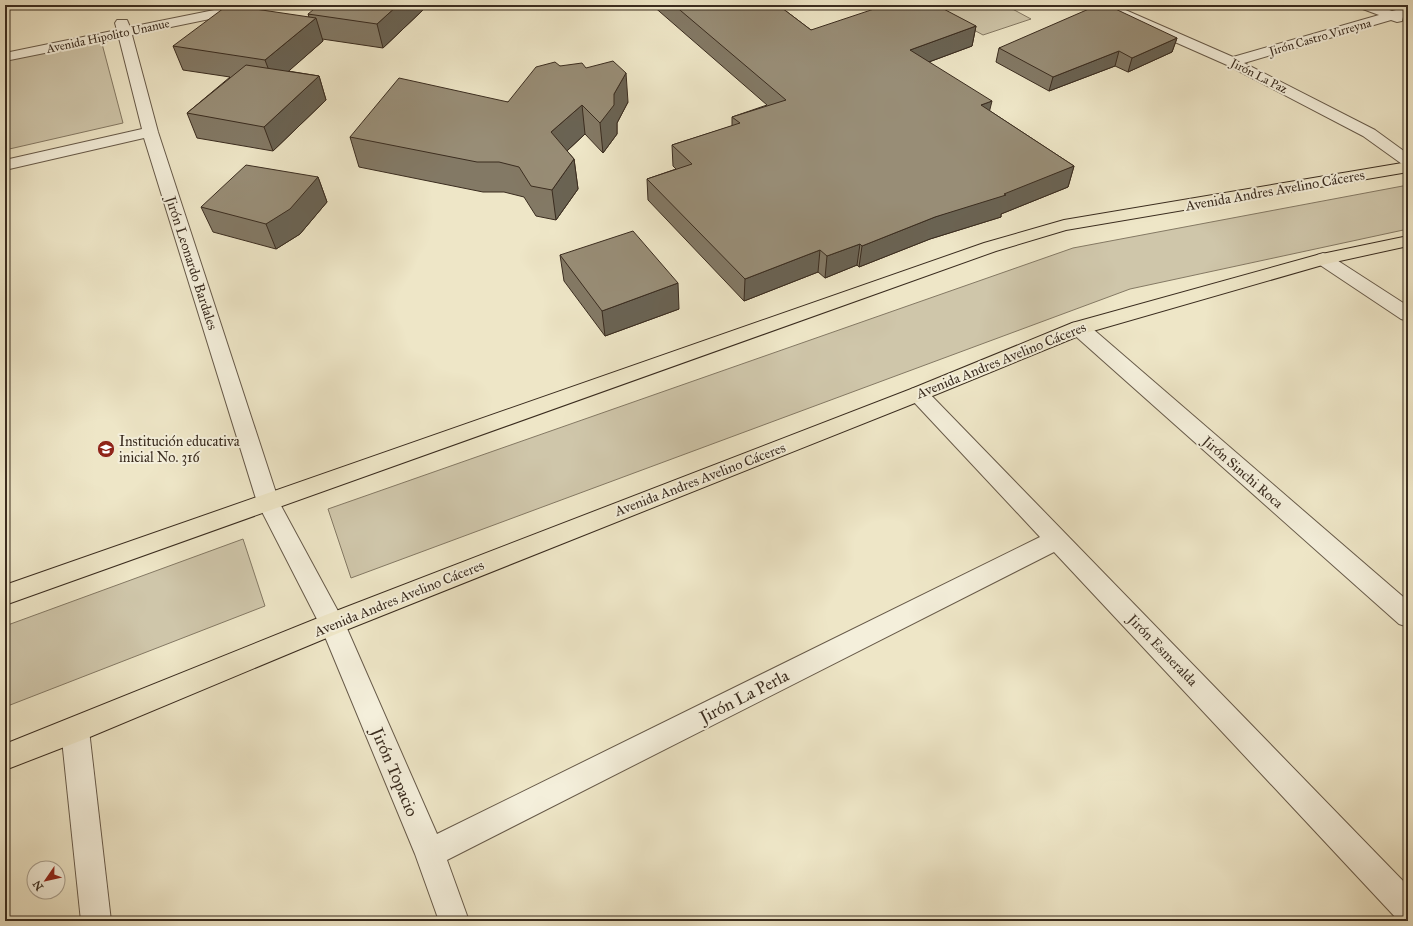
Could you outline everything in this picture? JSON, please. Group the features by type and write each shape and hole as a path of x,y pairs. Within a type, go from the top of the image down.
{"main road":[{"name":"Avenida Andres Avelino Cáceres","path":"5,595 982,250 1064,225 1408,167"},
{"name":"Avenida Andres Avelino Cáceres","path":"5,757 75,730 332,624 918,394 1079,328 1323,259 1408,241"}],"street":[{"name":"Avenida Hipolito Unanue","path":"5,57 211,5"},
{"name":"Avenida Hipolito Unanue","path":"5,47 258,5"},
{"name":"Jirón La Paz","path":"1103,5 1232,62 1369,133 1408,161"},
{"path":"1365,5 1408,23"},
{"name":"Jirón Castro Virreyna","path":"1232,62 1408,11"},
{"name":"Jirón Leonardo Bardales","path":"123,28 150,132 268,502 332,624"},
{"path":"5,165 150,132"},
{"path":"1323,259 1408,315"},
{"name":"Jirón Sinchi Roca","path":"1079,328 1408,616"},
{"name":"Jirón Esmeralda","path":"918,394 1058,539 1408,908"},
{"name":"Jirón La Perla","path":"430,853 1058,539"},
{"name":"Jirón Topacio","path":"332,624 430,853 454,921"},
{"path":"75,730 96,921"}],"shaded area":[{"path":"929,5 1005,5 1031,19 983,35"},
{"path":"101,40 123,123 5,150 5,59"},
{"path":"1408,185 1408,229 1130,289 351,578 328,509 1073,248"},
{"path":"243,539 265,606 5,707 5,626"}],"building":[{"path":"228,5 316,18 265,60 173,46"},
{"path":"319,5 398,5 377,24 308,14"},
{"path":"674,5 778,5 811,30 886,5 936,5 976,26 910,50 992,101 981,105 1074,166 1004,194 1006,195 935,217 862,246 860,244 827,256 820,250 745,279 647,179 692,164 672,145 740,123 732,117 786,100"},
{"path":"1098,5 1107,5 1177,38 1132,58 1119,51 1053,77 999,48"},
{"path":"613,61 626,73 614,94 614,105 600,123 582,105 551,132 574,159 552,190 531,186 519,167 499,162 477,162 350,137 399,78 508,102 536,67 555,62 560,66 582,63 586,68"},
{"path":"246,65 319,76 264,127 187,113"},
{"path":"246,165 318,177 290,209 266,224 201,207"},
{"path":"633,231 678,283 602,311 560,255"}],"place":[{"name":"Institución educativa inicial No. 316","path":"106,449"}]}
